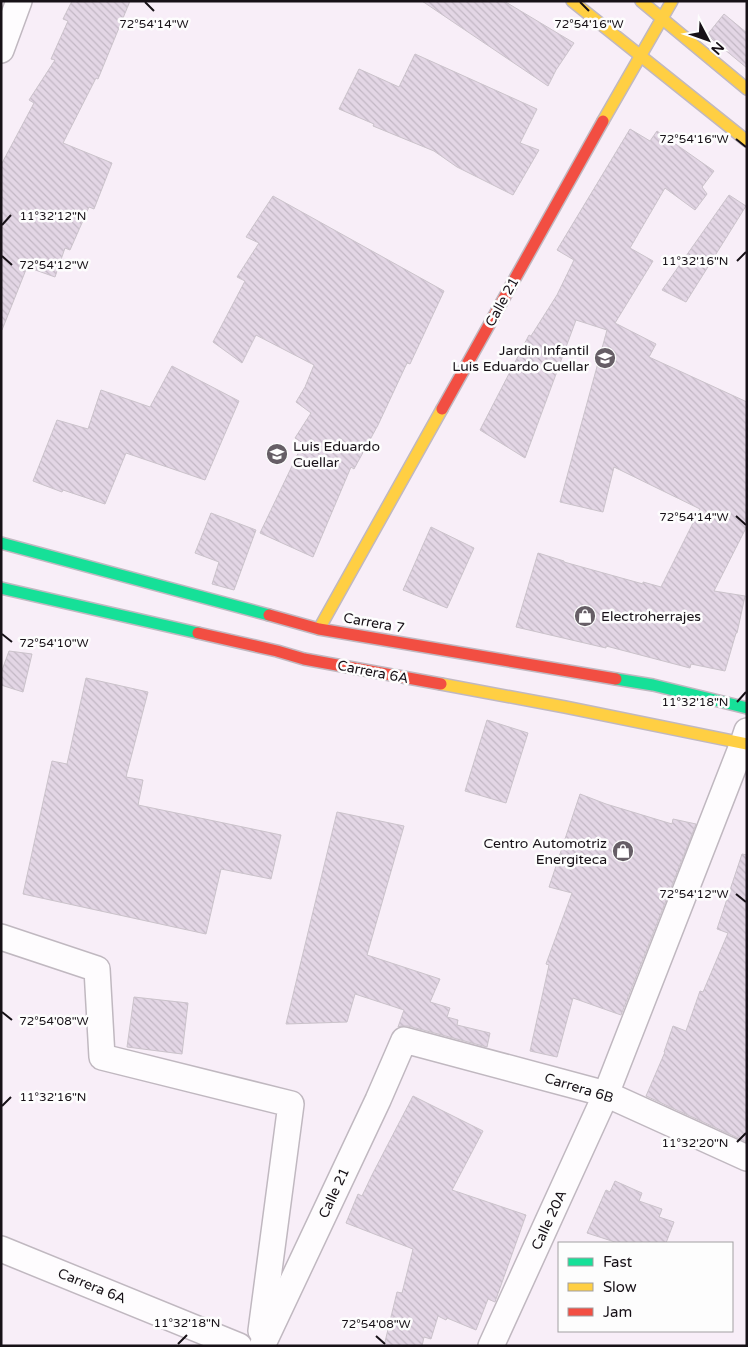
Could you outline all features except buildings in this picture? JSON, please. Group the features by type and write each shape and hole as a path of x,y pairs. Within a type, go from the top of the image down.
{"main road":[{"path":"572,1 747,141"},
{"path":"641,1 747,89"},
{"name":"Calle 21","path":"319,629 672,1"},
{"name":"Carrera 7","path":"1,544 319,629 654,685 747,708"},
{"name":"Carrera 6A","path":"1,588 277,651 304,659 746,739"}],"street":[{"path":"1,50 19,1"},
{"name":"Calle 20A","path":"491,1346 606,1094 746,739"},
{"path":"1,937 97,969 102,1057 291,1104 260,1346"},
{"name":"Carrera 6B","path":"404,1040 606,1094 747,1158"},
{"name":"Calle 21","path":"260,1346 378,1100 404,1040"},
{"name":"Carrera 6A","path":"1,1249 239,1346"}],"traffic: fast":[{"path":"1,543 269,615"},
{"path":"1,588 198,633"},
{"path":"616,679 653,685 747,708"}],"traffic: slow":[{"path":"572,1 747,141"},
{"path":"641,1 747,89"},
{"path":"603,121 672,1"},
{"path":"319,629 442,409"},
{"path":"441,684 747,744"}],"traffic: jam":[{"path":"442,409 603,121"},
{"path":"269,615 319,629 616,679"},
{"path":"198,633 304,659 441,684"}],"place":[{"name":"Jardin Infantil Luis Eduardo Cuellar","path":"605,358"},
{"name":"Luis Eduardo Cuellar","path":"277,454"},
{"name":"Electroherrajes","path":"585,616"},
{"name":"Centro Automotriz Energiteca","path":"623,851"}]}
